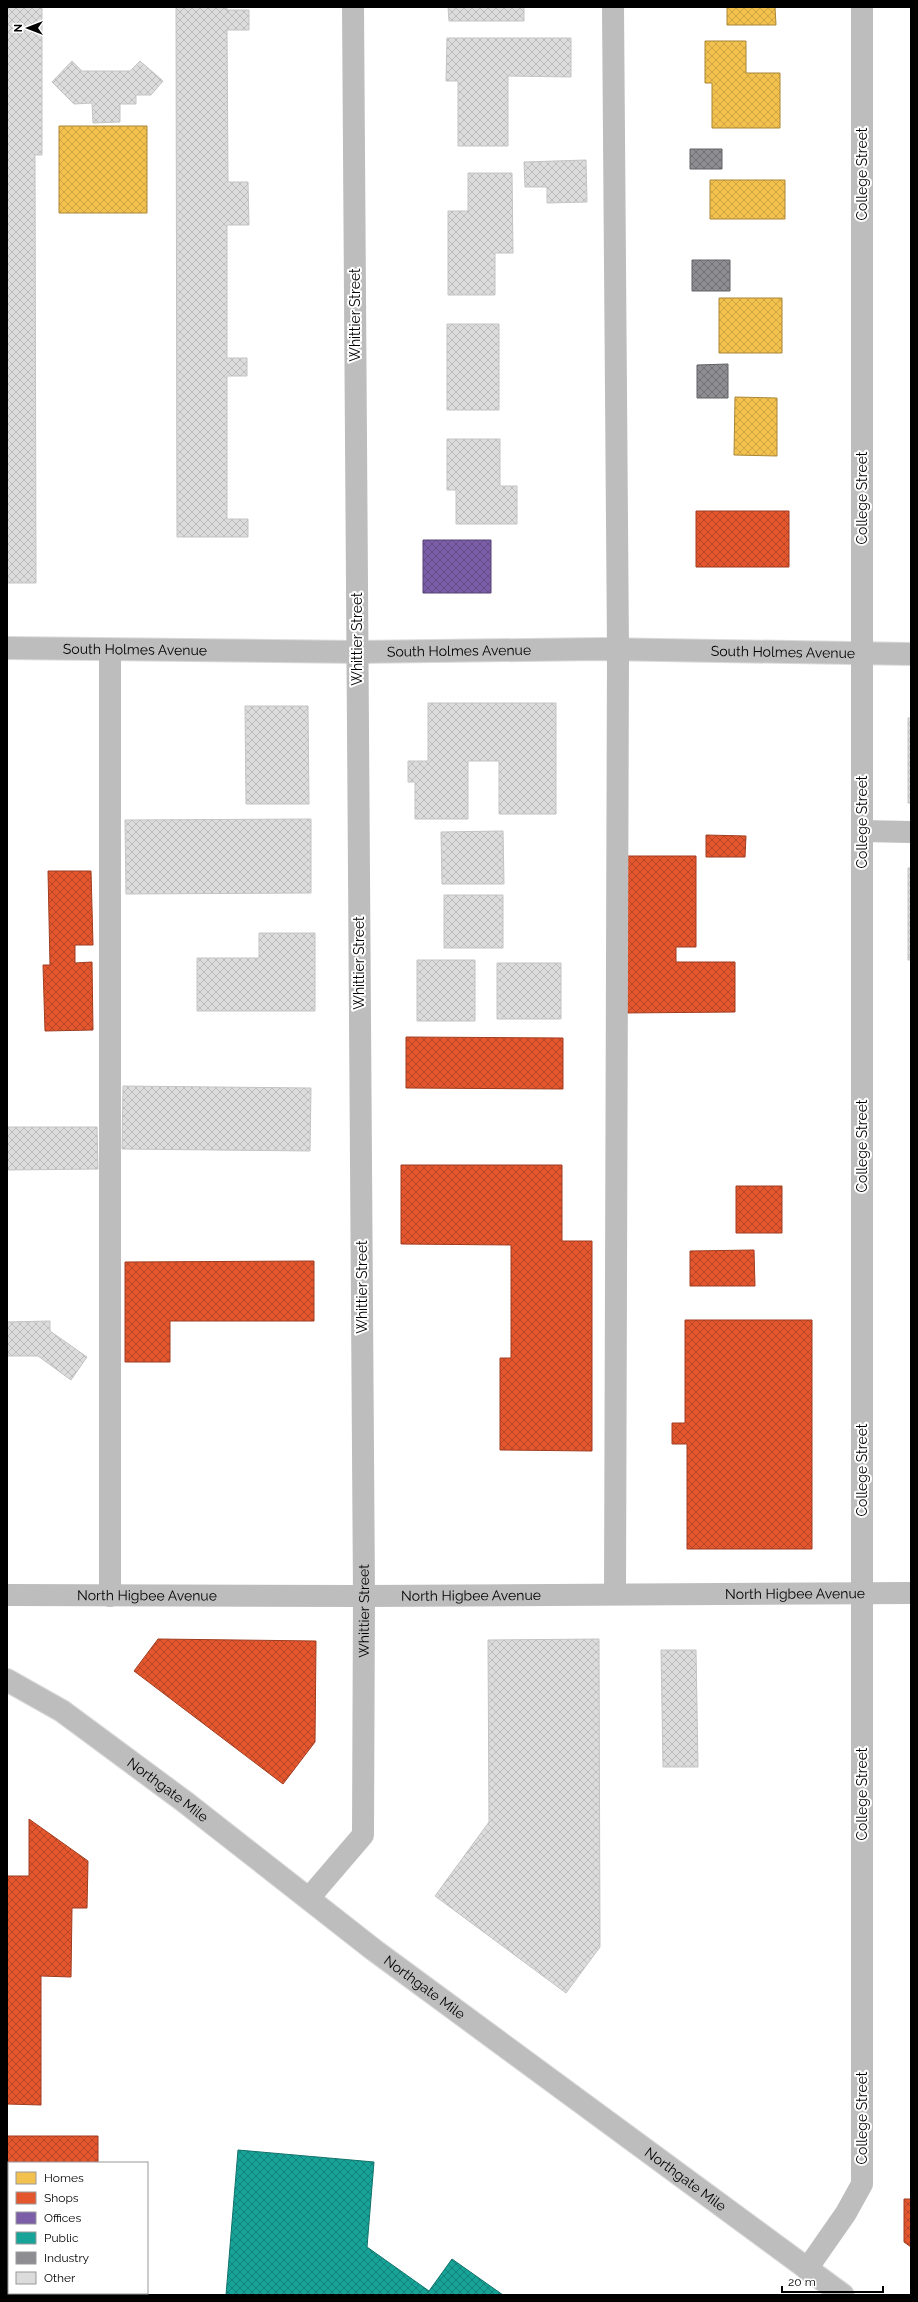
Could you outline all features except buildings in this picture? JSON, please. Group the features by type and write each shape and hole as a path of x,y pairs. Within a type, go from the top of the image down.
{"main road":[{"name":"Whittier Street","path":"309,1898 363,1835 364,1596 352,7"},
{"path":"613,7 618,650 616,1594"},
{"name":"College Street","path":"807,2269 846,2213 862,2184 862,7"},
{"name":"South Holmes Avenue","path":"7,648 357,652 618,650 911,654"},
{"path":"110,650 110,1596"},
{"path":"862,831 911,832"},
{"name":"North Higbee Avenue","path":"7,1595 364,1596 911,1593"},
{"name":"Northgate Mile","path":"7,1680 62,1711 185,1802 374,1950 843,2295"}]}
